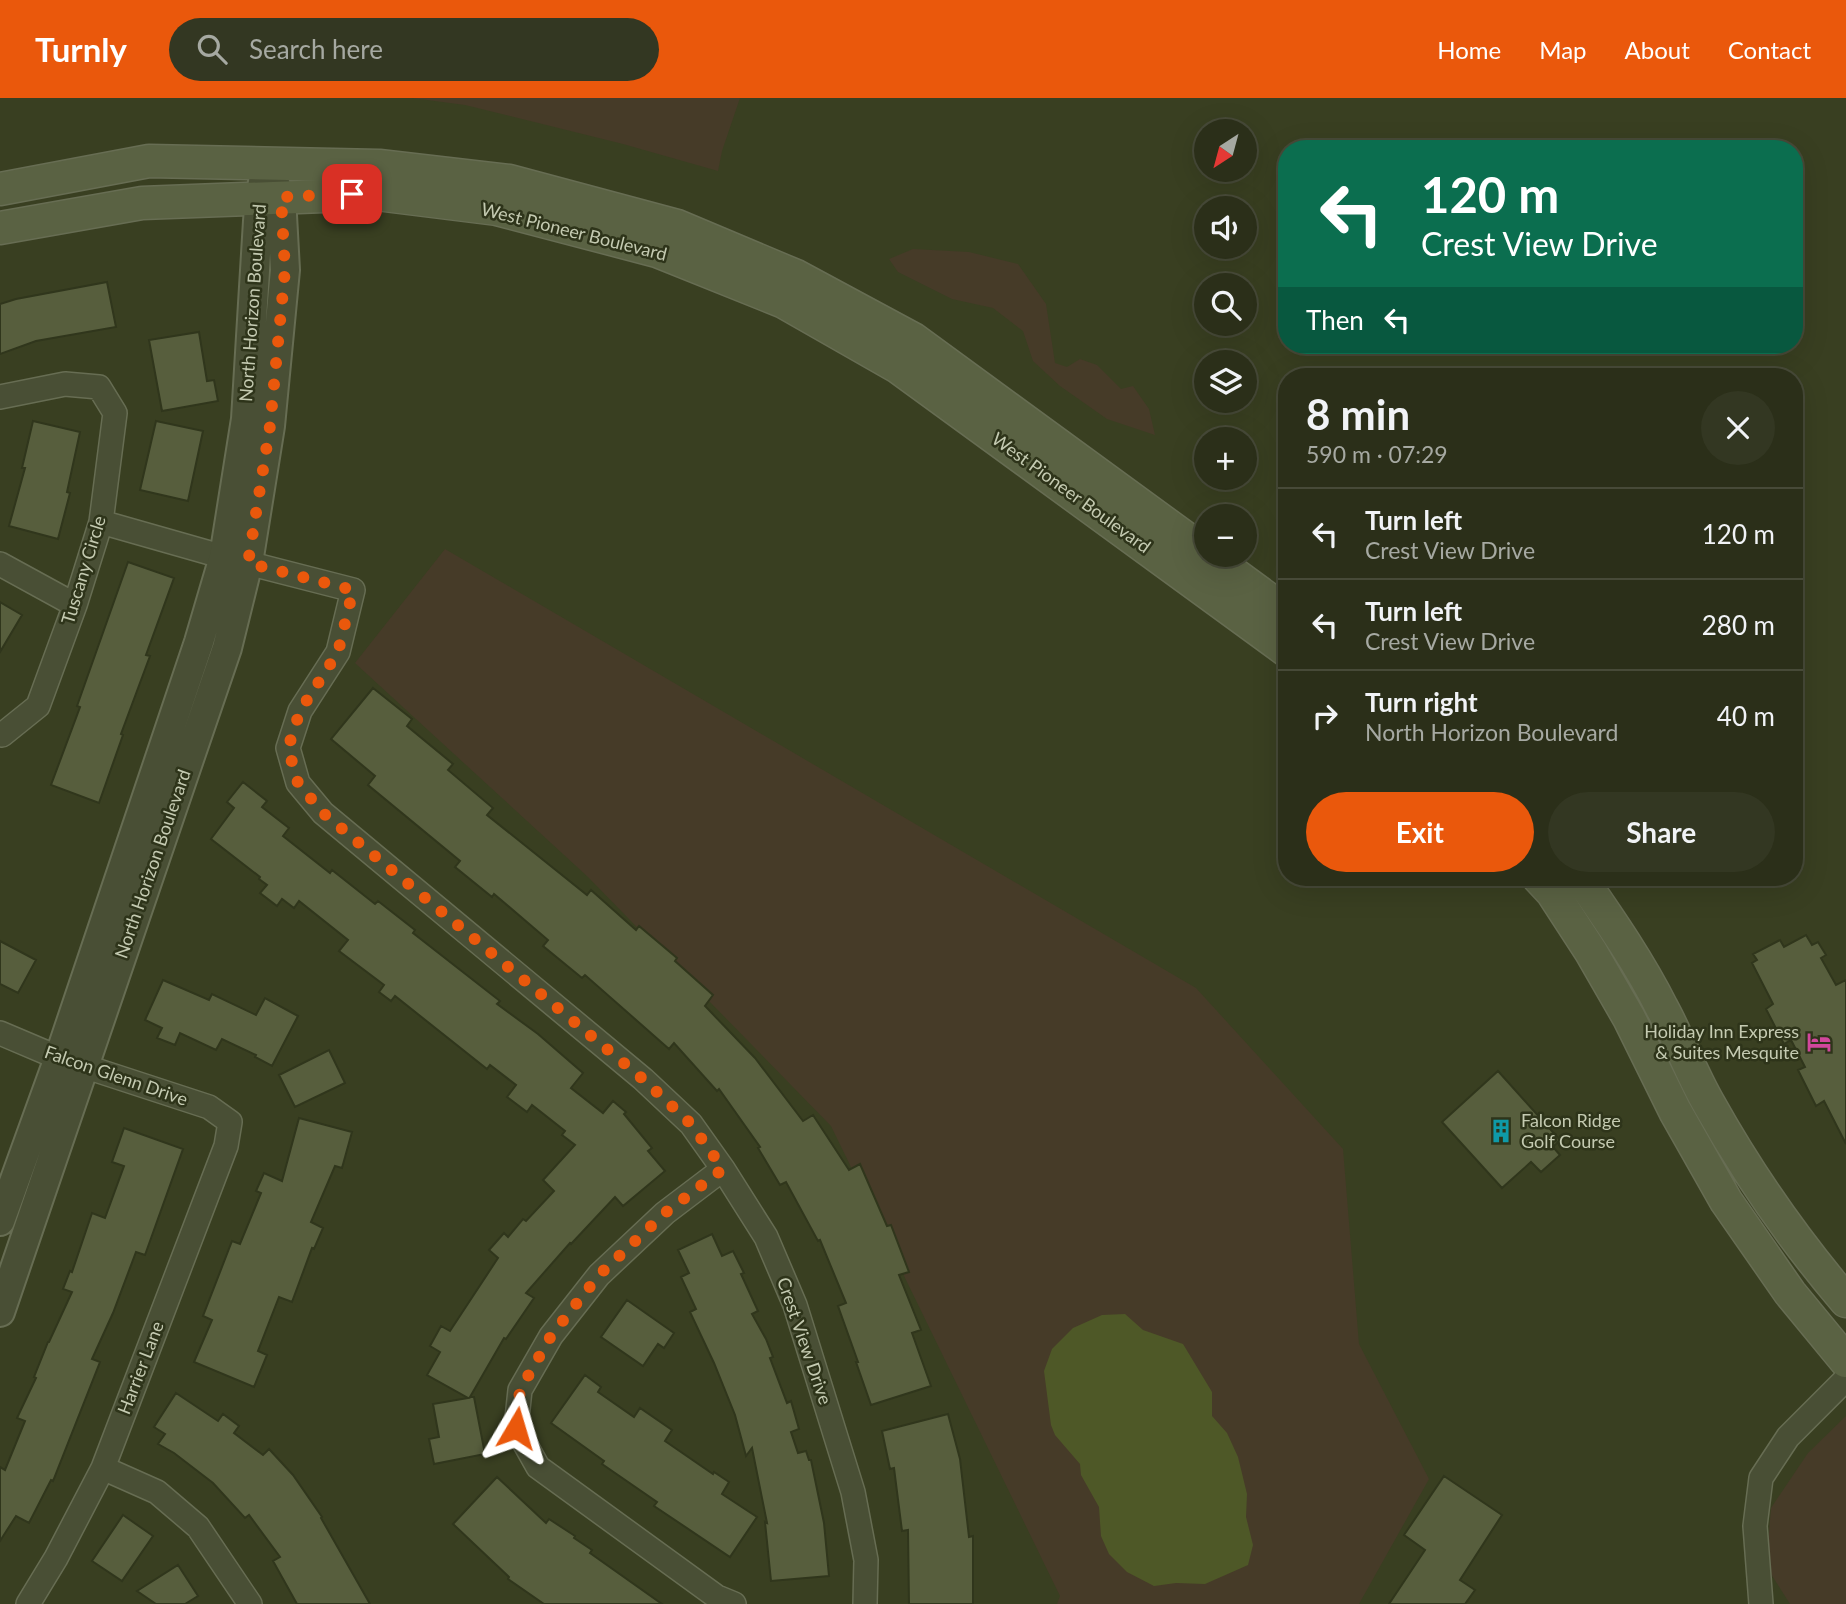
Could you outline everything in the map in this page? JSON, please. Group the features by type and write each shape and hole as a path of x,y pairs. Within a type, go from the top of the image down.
{"main road":[{"name":"West Pioneer Boulevard","path":"0,188 149,161 379,166 509,181 677,226 796,276 913,339 1194,544"},
{"name":"West Pioneer Boulevard","path":"0,228 142,203 376,194 497,209 657,251 784,302 898,367 1278,644"},
{"name":"West Pioneer Boulevard","path":"1225,567 1278,606"},
{"path":"1546,886 1591,952 1629,1018 1675,1111 1726,1200 1790,1293 1846,1361"},
{"path":"1586,886 1623,940 1662,1006 1707,1102 1750,1172 1814,1263 1846,1301"}],"street":[{"name":"North Horizon Boulevard","path":"0,1221 72,1062 227,648 246,419 270,197 266,164"},
{"name":"Tuscany Circle","path":"0,397 65,384 99,387 115,413 101,522 75,605 38,706 2,735"},
{"name":"Crest View Drive","path":"101,522 353,590 338,652 300,711 288,748 298,783 323,813 643,1079 691,1124 723,1169 766,1237 795,1305 853,1492 866,1560 865,1604"},
{"path":"0,564 75,605"},
{"name":"Falcon Glenn Drive","path":"0,1033 72,1062 209,1107 230,1122"},
{"name":"North Horizon Boulevard","path":"0,1312 72,1062"},
{"name":"Harrier Lane","path":"28,1604 103,1468 226,1146 230,1122"},
{"path":"723,1169 665,1213 599,1275 551,1336 520,1390 516,1428 538,1467 717,1597 734,1604"},
{"path":"1761,1604 1755,1527 1761,1478 1788,1437 1846,1379"},
{"path":"103,1468 157,1492 198,1527 250,1604"}],"shaded area":[{"path":"412,98 740,98 718,171 623,144 465,105"},
{"path":"913,249 969,252 1018,264 1046,304 1055,363 1067,367 1080,359 1097,365 1121,389 1133,386 1149,409 1155,435 1107,419 1060,386 1033,361 1023,331 993,308 952,299 898,272 889,259"},
{"path":"445,549 1196,988 1343,1149 1359,1344 1429,1479 1359,1604 1057,1604 1060,1596 831,1126 588,877 355,663"},
{"path":"1125,1314 1143,1330 1183,1344 1212,1392 1212,1416 1227,1433 1238,1457 1247,1494 1246,1517 1253,1545 1248,1565 1205,1584 1176,1583 1154,1586 1127,1572 1109,1554 1101,1536 1099,1507 1081,1475 1080,1464 1055,1435 1051,1425 1044,1371 1052,1349 1073,1328 1102,1315"},
{"path":"1846,1416 1846,1604 1790,1604 1771,1574 1768,1545 1771,1508 1808,1453"}],"building":[{"path":"107,282 116,327 36,341 0,354 0,304"},
{"path":"199,332 207,381 214,380 218,401 162,411 149,340"},
{"path":"33,421 80,432 67,492 70,493 58,539 9,526 25,468 22,468"},
{"path":"156,421 203,431 188,501 140,490"},
{"path":"128,562 174,578 146,655 150,656 99,803 51,785"},
{"path":"0,602 22,615 0,652"},
{"path":"373,688 412,719 407,726 453,764 448,770 493,808 487,815 587,895 591,890 636,930 639,926 677,958 675,961 713,995 705,1006 755,1058 803,1121 813,1115 849,1170 860,1164 887,1226 891,1225 909,1272 899,1275 921,1330 912,1333 931,1386 871,1405 838,1306 846,1303 820,1240 818,1241 786,1182 780,1185 758,1148 760,1147 719,1089 717,1091 674,1043 669,1049 585,975 582,978 543,946 548,940 494,894 492,897 455,867 460,861 368,785 375,776 331,739"},
{"path":"243,782 267,801 262,807 289,828 283,836 330,873 332,870 375,904 378,901 415,930 413,933 500,1001 497,1004 538,1034 583,1073 571,1088 603,1113 613,1101 626,1112 624,1114 652,1148 648,1151 665,1171 623,1206 615,1197 526,1293 534,1298 506,1339 504,1338 470,1397 474,1397 485,1454 434,1464 429,1439 439,1437 433,1404 468,1398 427,1375 440,1352 430,1346 441,1326 450,1331 498,1258 489,1250 504,1233 508,1237 523,1219 526,1221 554,1191 543,1180 575,1145 562,1135 565,1131 532,1105 527,1112 507,1097 516,1085 490,1065 487,1069 395,996 391,1001 379,992 384,985 339,951 348,940 299,901 294,908 282,899 277,906 260,893 267,885 260,877 211,839 234,808 227,802"},
{"name":"Holiday Inn Express & Suites Mesquite","path":"1806,935 1812,945 1818,942 1826,955 1821,958 1836,985 1846,980 1846,1144 1824,1101 1816,1106 1798,1070 1805,1067 1791,1040 1784,1044 1766,1009 1773,1004 1752,963 1757,960 1753,954 1780,940 1784,947"},
{"path":"0,941 36,960 18,993 0,984"},
{"path":"163,980 209,1000 212,994 256,1015 265,998 298,1016 272,1066 222,1039 216,1050 180,1033 175,1045 157,1038 162,1028 145,1020"},
{"path":"329,1050 345,1083 295,1107 279,1075"},
{"name":"Falcon Ridge Golf Course","path":"1498,1071 1560,1140 1553,1147 1560,1155 1541,1172 1531,1162 1502,1188 1442,1122"},
{"path":"299,1118 352,1132 342,1168 335,1166 311,1222 323,1228 314,1249 312,1248 292,1302 279,1297 258,1351 267,1355 254,1387 194,1362 212,1320 203,1316 232,1241 240,1244 261,1193 256,1191 264,1173 282,1181"},
{"path":"124,1128 183,1149 145,1255 136,1252 92,1359 100,1362 53,1481 51,1480 29,1523 16,1516 0,1541 0,1467 5,1470 25,1421 17,1418 72,1292 63,1289 70,1271 72,1272 92,1213 105,1218 124,1166 112,1162"},
{"path":"712,1234 722,1256 733,1251 744,1273 741,1274 758,1311 752,1314 766,1339 773,1357 770,1358 787,1403 791,1401 799,1429 791,1432 798,1453 806,1451 811,1460 824,1523 829,1576 771,1581 765,1522 767,1523 752,1448 746,1456 735,1415 690,1312 696,1309 681,1277 689,1273 678,1250"},
{"path":"627,1300 674,1333 664,1348 658,1344 643,1366 601,1337"},
{"path":"585,1375 601,1387 598,1392 634,1417 640,1408 672,1430 665,1441 729,1482 722,1494 757,1517 730,1557 654,1506 657,1502 602,1464 604,1461 551,1423"},
{"path":"176,1393 218,1421 223,1414 239,1426 234,1433 263,1455 269,1449 293,1475 322,1517 370,1604 297,1604 273,1561 280,1557 249,1515 245,1518 213,1483 158,1444 165,1434 154,1427"},
{"path":"948,1414 960,1459 969,1537 973,1536 973,1604 909,1604 908,1530 902,1531 894,1468 890,1469 882,1431"},
{"path":"1444,1476 1502,1515 1460,1580 1475,1590 1465,1604 1389,1604 1425,1550 1404,1535"},
{"path":"497,1477 546,1523 549,1519 575,1536 574,1538 592,1550 590,1553 662,1604 544,1604 508,1579 509,1577 453,1524"},
{"path":"123,1515 153,1536 122,1581 92,1561"},
{"path":"178,1565 198,1596 185,1604 156,1604 137,1591"}],"place":[{"name":"Holiday Inn Express & Suites Mesquite","path":"1819,1042"},
{"name":"Falcon Ridge Golf Course","path":"1501,1131"}],"route":[{"path":"352,194 281,197 285,270 270,426 248,563 353,590 338,652 300,711 288,748 298,783 323,813 643,1079 691,1124 723,1169 665,1213 599,1275 551,1336 520,1390 516,1428"}]}
